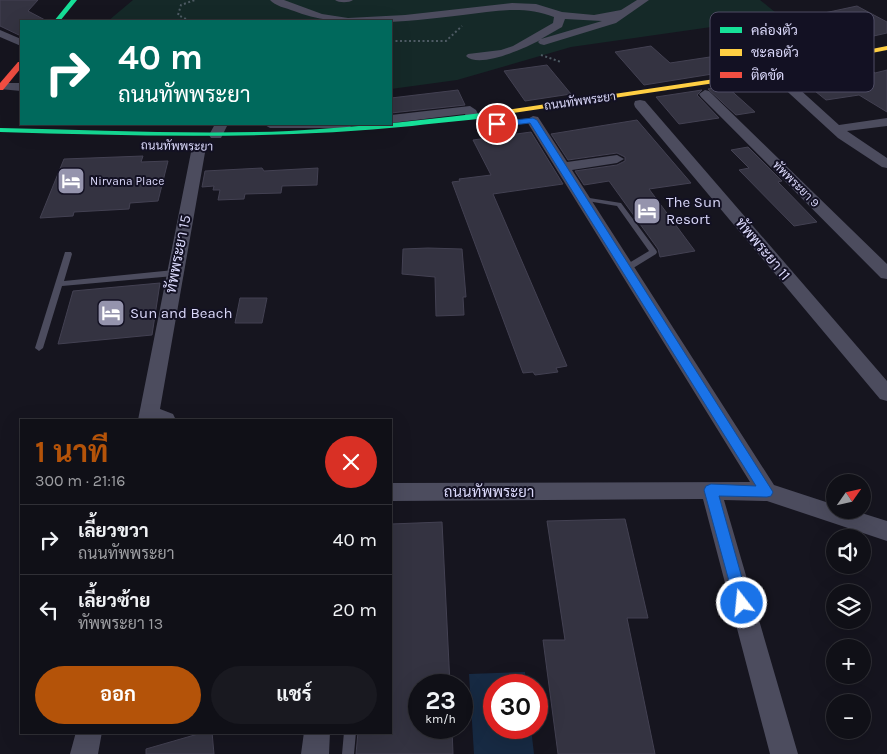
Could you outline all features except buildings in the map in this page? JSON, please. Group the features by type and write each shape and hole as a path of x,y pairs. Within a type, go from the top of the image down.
{"main road":[{"path":"58,20 74,0"},
{"name":"ถนนทัพพระยา","path":"874,51 887,48"},
{"path":"1,87 20,65"},
{"name":"ถนนทัพพระยา","path":"0,130 221,138 370,128 710,84"},
{"name":"ถนนทัพพระยา","path":"635,105 713,92"},
{"name":"ถนนทัพพระยา","path":"284,145 372,139 601,110"},
{"name":"ถนนทัพพระยา","path":"194,147 221,138 265,145"}],"street":[{"path":"275,0 310,15 346,20 385,20 520,5 546,8 560,15 582,18 622,14"},
{"path":"517,48 532,46 612,21 644,0"},
{"path":"472,56 503,53 517,48 558,25 560,15"},
{"path":"0,33 20,43"},
{"path":"1,87 20,87"},
{"path":"797,92 836,128 887,164"},
{"name":"ทัพพระยา 9","path":"705,94 887,274"},
{"name":"ทัพพระยา 11","path":"635,105 887,394"},
{"path":"392,119 470,110 472,116"},
{"path":"533,120 767,492"},
{"path":"836,128 887,122"},
{"name":"ทัพพระยา 15","path":"154,418 194,147"},
{"path":"563,167 617,159"},
{"path":"711,490 784,754"},
{"name":"ถนนทัพพระยา","path":"392,492 711,490 767,492 885,534"},
{"path":"84,754 88,734"},
{"path":"315,754 317,734"}],"lane":[{"path":"336,0 350,0"},
{"path":"583,199 620,204 652,252 627,268"},
{"path":"40,348 68,254"},
{"path":"58,284 174,273"},
{"path":"348,754 350,734"}],"path":[{"path":"188,20 178,15 181,5 195,0"},
{"path":"392,41 446,40"}],"green space":[{"path":"133,0 760,0 775,12 710,12 710,27 571,47 457,80 392,89 392,20 109,20"}],"water":[{"path":"525,672 525,674 483,674 483,739 532,739 534,754 474,754 473,674 469,674"}],"traffic: fast":[{"path":"58,20 74,0"},
{"path":"0,130 180,134 288,133 425,122 507,112"}],"traffic: slow":[{"path":"874,51 887,48"},
{"path":"507,112 710,82"}],"traffic: jam":[{"path":"0,88 20,65"}],"place":[{"name":"Nirvana Place","path":"71,181"},
{"name":"The Sun Resort","path":"647,211"},
{"name":"Sun and Beach","path":"111,313"}],"route":[{"path":"497,124 533,120 767,492 711,490 742,603"}]}
